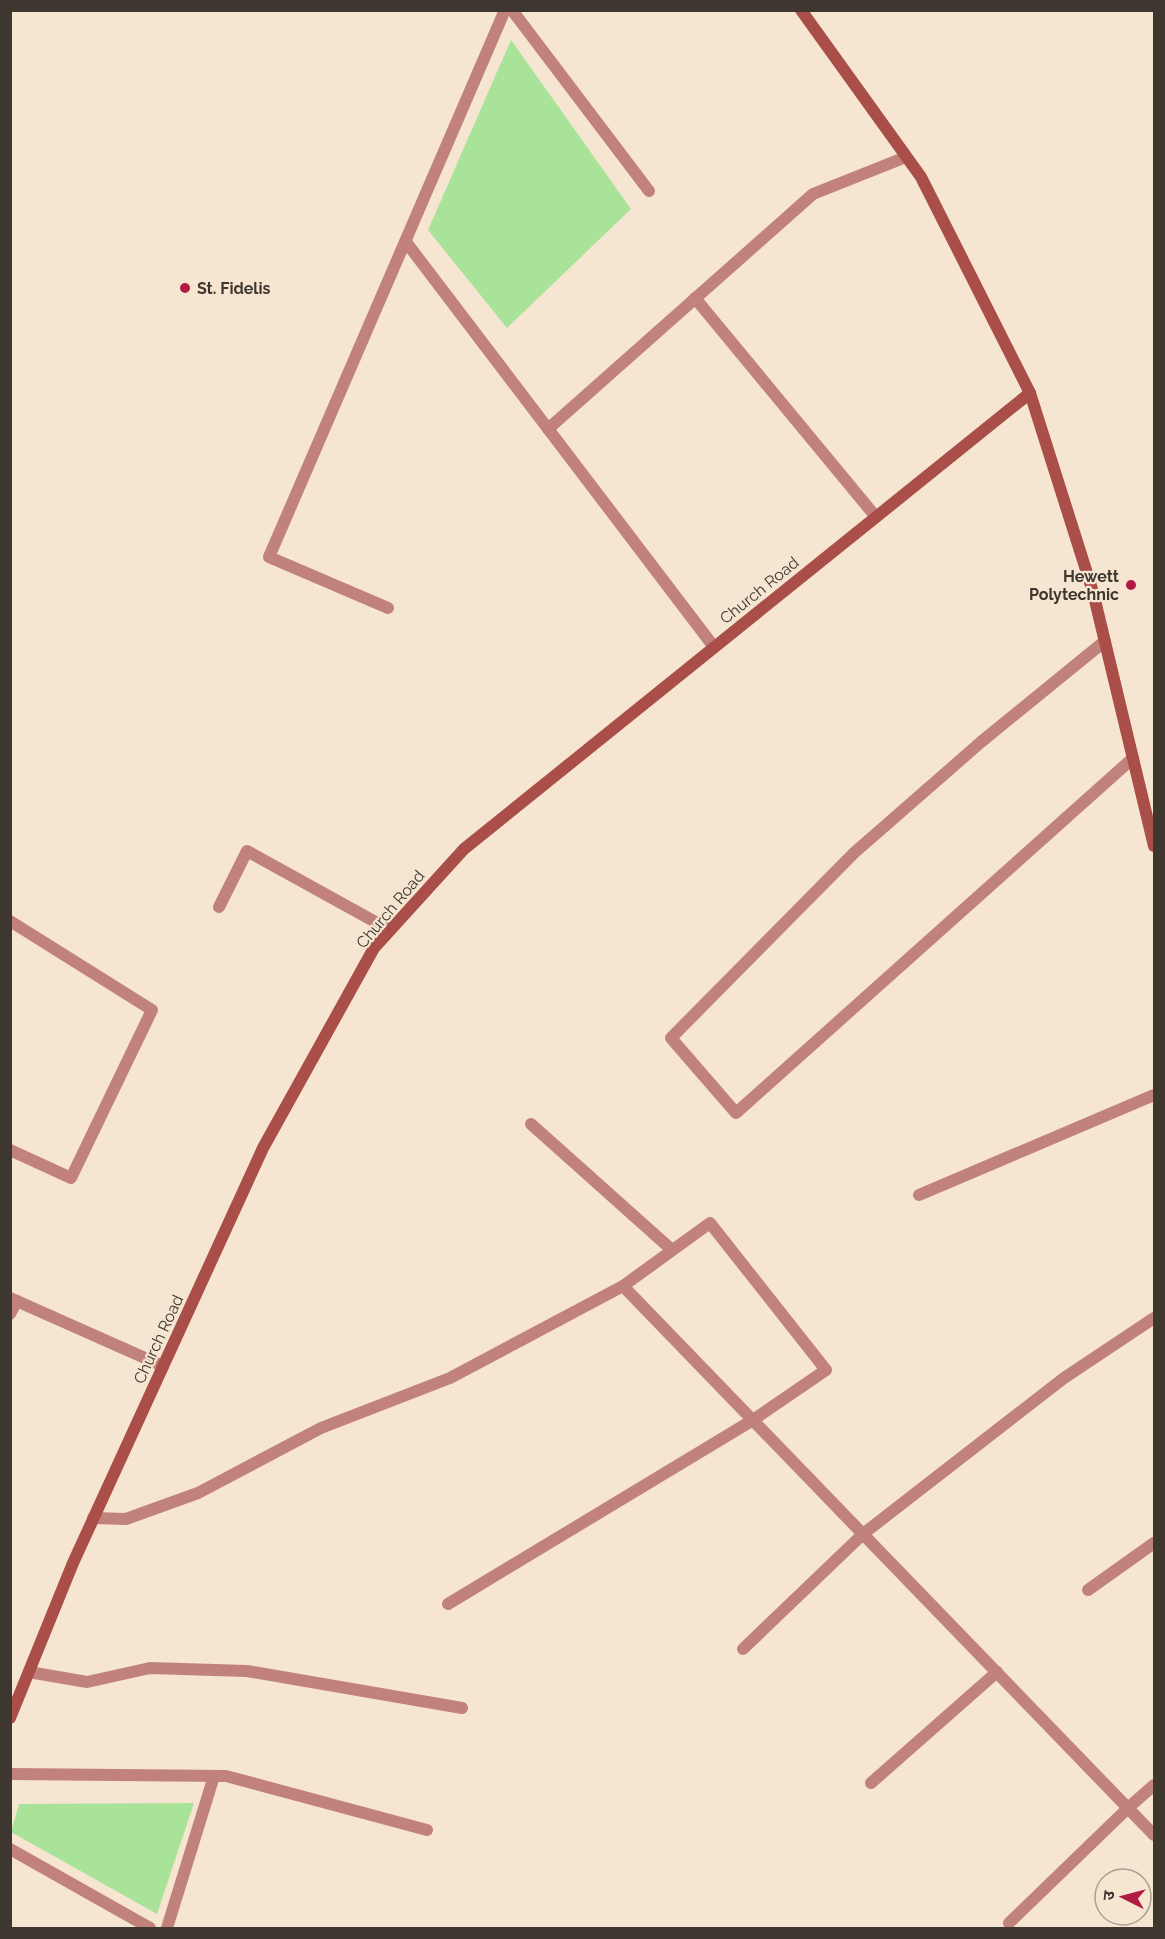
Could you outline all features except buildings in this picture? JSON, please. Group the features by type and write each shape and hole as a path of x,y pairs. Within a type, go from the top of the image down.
{"street":[{"path":"388,608 269,557 505,10"},
{"path":"512,10 649,190"},
{"path":"801,10 921,177 1030,393 1093,592 1155,846"},
{"path":"548,429 813,194 906,157"},
{"path":"406,242 714,648"},
{"path":"695,298 876,517"},
{"name":"Church Road","path":"10,1718 73,1563 263,1148 374,948 464,849 1030,393"},
{"path":"1105,641 981,742 854,853 671,1038 736,1113 1133,758"},
{"path":"219,907 247,851 390,930"},
{"path":"10,921 152,1010 71,1178 10,1150"},
{"path":"919,1195 1155,1095"},
{"path":"531,1124 672,1250"},
{"path":"93,1518 126,1519 198,1494 321,1428 450,1378 623,1286 710,1223 826,1370 753,1420 447,1604"},
{"path":"623,1286 1155,1835"},
{"path":"10,1314 14,1299 164,1366"},
{"path":"743,1649 863,1534 1064,1378 1155,1318"},
{"path":"1088,1590 1155,1543"},
{"path":"29,1672 87,1682 150,1668 247,1671 462,1708"},
{"path":"871,1783 997,1672"},
{"path":"10,1774 226,1776 427,1830"},
{"path":"167,1929 214,1776"},
{"path":"1009,1923 1128,1808 1155,1785"},
{"path":"10,1850 150,1929"}],"green space":[{"path":"511,40 631,209 507,328 428,230"},
{"path":"194,1803 157,1914 11,1832 19,1804"}],"place":[{"name":"St. Fidelis","path":"185,288"},
{"name":"Hewett Polytechnic","path":"1131,585"}]}
